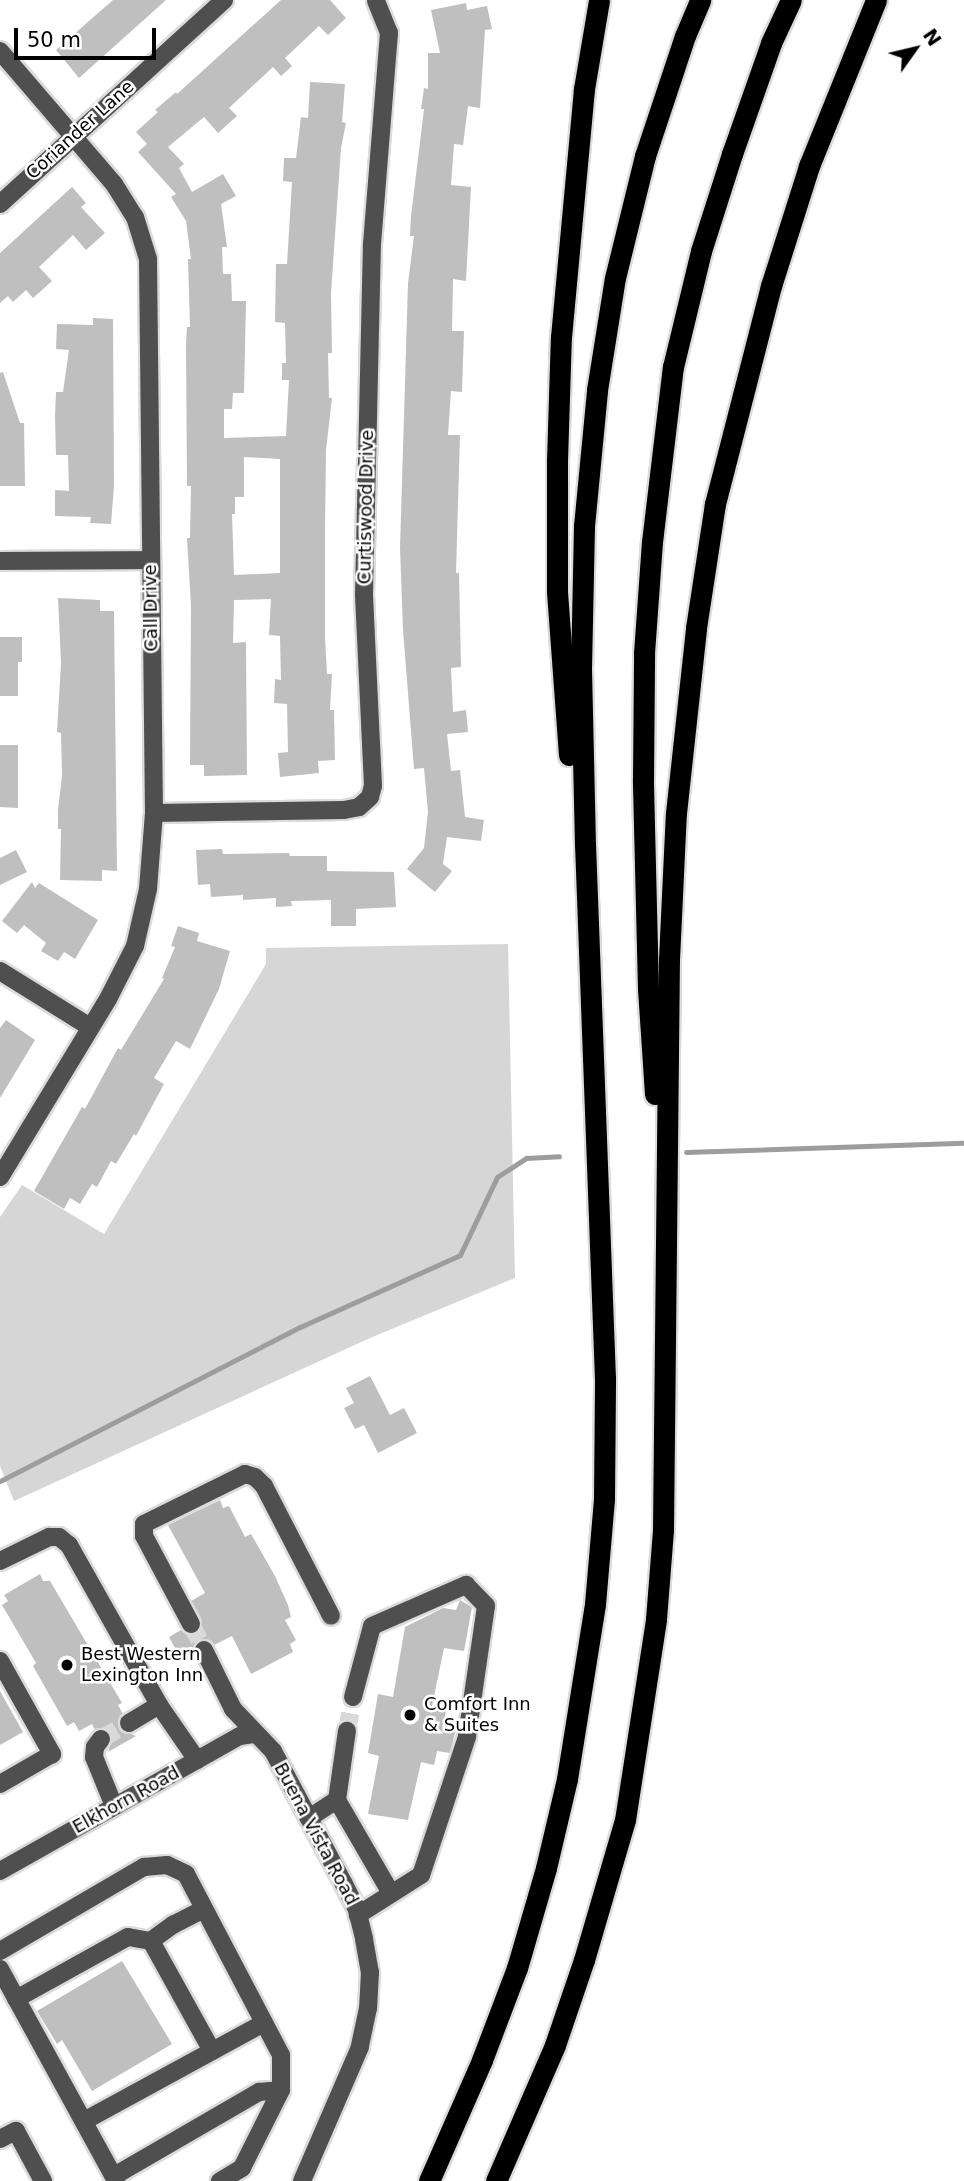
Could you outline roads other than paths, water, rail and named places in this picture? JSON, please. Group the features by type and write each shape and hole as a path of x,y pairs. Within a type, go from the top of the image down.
{"highway":[{"path":"598,1139 557,591 556,461 570,216 584,89 599,0"},
{"path":"429,2181 477,2072 517,1968 546,1868 567,1779 595,1604 604,1499 605,1379 598,1139 584,845 581,669 584,526 597,390 615,278 645,156 685,36 700,0"},
{"path":"666,1250 648,989 643,779 644,653 652,542 673,368 701,251 771,43 791,0"},
{"path":"497,2180 555,2045 584,1960 625,1820 656,1619 663,1531 669,959 676,813 689,681 715,503 771,286 801,192 855,46 876,0"}],"street":[{"name":"Coriander Lane","path":"0,204 224,0"},
{"name":"Curtiswood Drive","path":"154,813 344,810 359,807 370,797 373,786 364,594 372,244 389,33 376,0"},
{"name":"Call Drive","path":"0,51 106,174 135,217 148,259 154,813 143,918 123,974 0,1177"},
{"path":"0,561 151,559"},
{"path":"0,971 90,1027"},
{"path":"191,1624 144,1535 144,1524 245,1474 256,1478 264,1486 331,1616"},
{"path":"0,1561 50,1537 59,1537 69,1545 159,1705 197,1760"},
{"path":"353,1697 372,1626 466,1585 486,1605 467,1737 421,1875 358,1915"},
{"name":"Buena Vista Road","path":"204,1650 233,1709 255,1734 267,1742 309,1818 358,1915 370,1972 368,2008 360,2047 302,2181"},
{"path":"0,1661 52,1754 0,1784"},
{"path":"129,1723 159,1705"},
{"path":"347,1731 337,1800 391,1893"},
{"name":"Elkhorn Road","path":"1,1867 240,1736 255,1734"},
{"path":"100,1740 95,1747 94,1757 114,1806"},
{"path":"309,1818 337,1800"},
{"path":"0,1951 144,1867 167,1864 186,1874 281,2055 281,2090 242,2168 220,2181"},
{"path":"16,1999 128,1937 151,1941 174,1924 204,1909"},
{"path":"151,1941 212,2051"},
{"path":"0,1969 115,2178 259,2092 281,2090"},
{"path":"84,2121 264,2023"},
{"path":"0,2139 16,2131 43,2181"}],"waterway":[{"path":"686,1152 964,1143"},
{"path":"0,1481 300,1327 460,1255 497,1177 526,1158 559,1156"}],"tunnel":[{"path":"191,1624 204,1650"},
{"path":"347,1731 353,1697"},
{"path":"101,1739 129,1723"}],"place":[{"name":"Best Western Lexington Inn","path":"67,1665"},
{"name":"Comfort Inn & Suites","path":"410,1715"}]}
